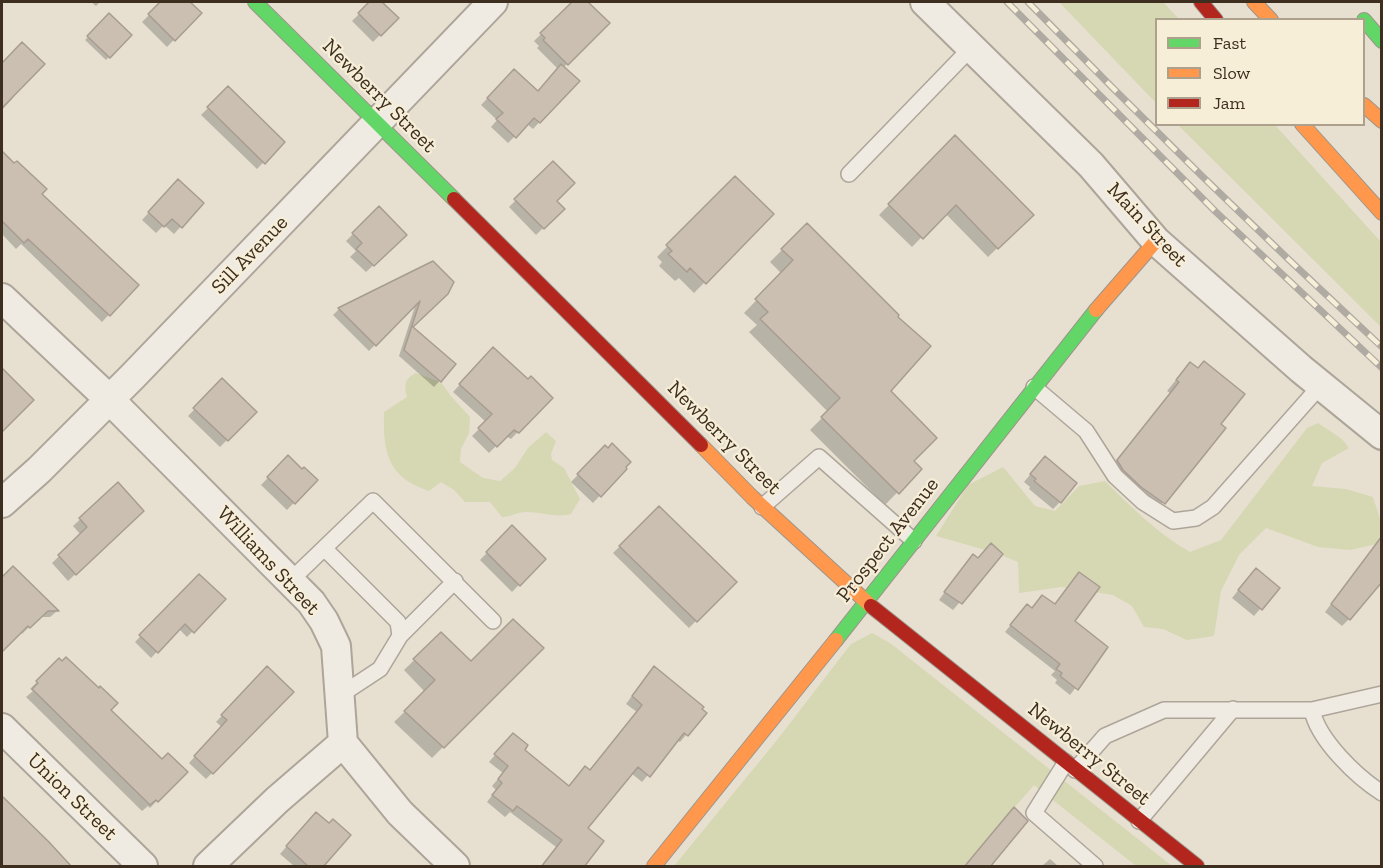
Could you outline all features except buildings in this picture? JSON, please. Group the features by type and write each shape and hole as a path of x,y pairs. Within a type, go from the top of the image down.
{"main road":[{"name":"Newberry Street","path":"255,2 762,507 866,603 1197,867"},
{"path":"1201,2 1213,18"},
{"path":"1254,2 1269,18"},
{"path":"1352,8 1361,18"},
{"path":"1365,22 1382,41"},
{"path":"1365,106 1382,121"},
{"path":"1304,126 1382,213"},
{"name":"Prospect Avenue","path":"654,867 866,603 1092,314 1156,241"}],"street":[{"name":"Sill Avenue","path":"2,503 39,470 110,399 493,2"},
{"name":"Main Street","path":"925,2 1091,165 1156,241 1382,435"},
{"name":"Williams Street","path":"2,298 110,399 291,580 318,612 336,646 344,743"},
{"name":"Union Street","path":"2,728 143,867"},
{"path":"207,867 277,800 344,743 400,813 455,867"}],"lane":[{"path":"849,174 971,48"},
{"path":"1034,387 1086,431 1115,476 1143,502 1173,521 1196,518 1213,507 1321,385"},
{"path":"762,507 819,457 914,541"},
{"path":"291,580 326,549 373,501 493,621"},
{"path":"326,549 398,622 400,636"},
{"path":"339,696 381,669 400,636 455,581"},
{"path":"1095,867 1034,813 1070,766 1106,736 1164,710 1312,711 1382,694"},
{"path":"1139,821 1233,709"},
{"path":"1312,711 1313,718 1333,748 1363,781 1382,793"}],"green space":[{"path":"1059,2 1163,2 1178,18 1155,18 1155,102"},
{"path":"1179,126 1276,126 1381,242 1381,327"},
{"path":"416,373 441,382 470,417 469,433 461,449 460,462 483,478 500,481 514,469 528,448 546,432 556,441 551,454 552,460 564,468 580,499 571,514 526,512 502,517 490,502 465,502 454,490 441,482 429,491 404,478 390,461 385,439 384,412 407,397 406,383"},
{"path":"1318,423 1342,439 1349,448 1322,463 1312,486 1346,489 1373,497 1382,525 1381,543 1350,550 1318,547 1266,528 1239,555 1221,591 1214,636 1187,640 1163,629 1144,627 1132,606 1113,595 1061,587 1019,593 1018,562 996,553 936,536 968,485 1003,467 1035,506 1055,511 1079,486 1105,481 1156,528 1190,552 1221,540 1307,428"},
{"path":"872,633 890,643 1172,866 1136,866 1034,785 964,866 674,866 777,740 851,644"}],"railway":[{"path":"1007,2 1216,212 1382,368"},
{"path":"1028,2 1203,177 1382,347"}],"traffic: fast":[{"path":"255,2 454,199"},
{"path":"1365,21 1382,41"},
{"path":"836,640 1096,310"}],"traffic: slow":[{"path":"1254,2 1269,18"},
{"path":"1365,106 1382,121"},
{"path":"1304,126 1382,213"},
{"path":"1096,310 1156,241"},
{"path":"701,445 752,497 871,606"},
{"path":"654,866 836,640"}],"traffic: jam":[{"path":"1201,2 1214,18"},
{"path":"454,199 701,445"},
{"path":"871,606 1197,866"}]}
